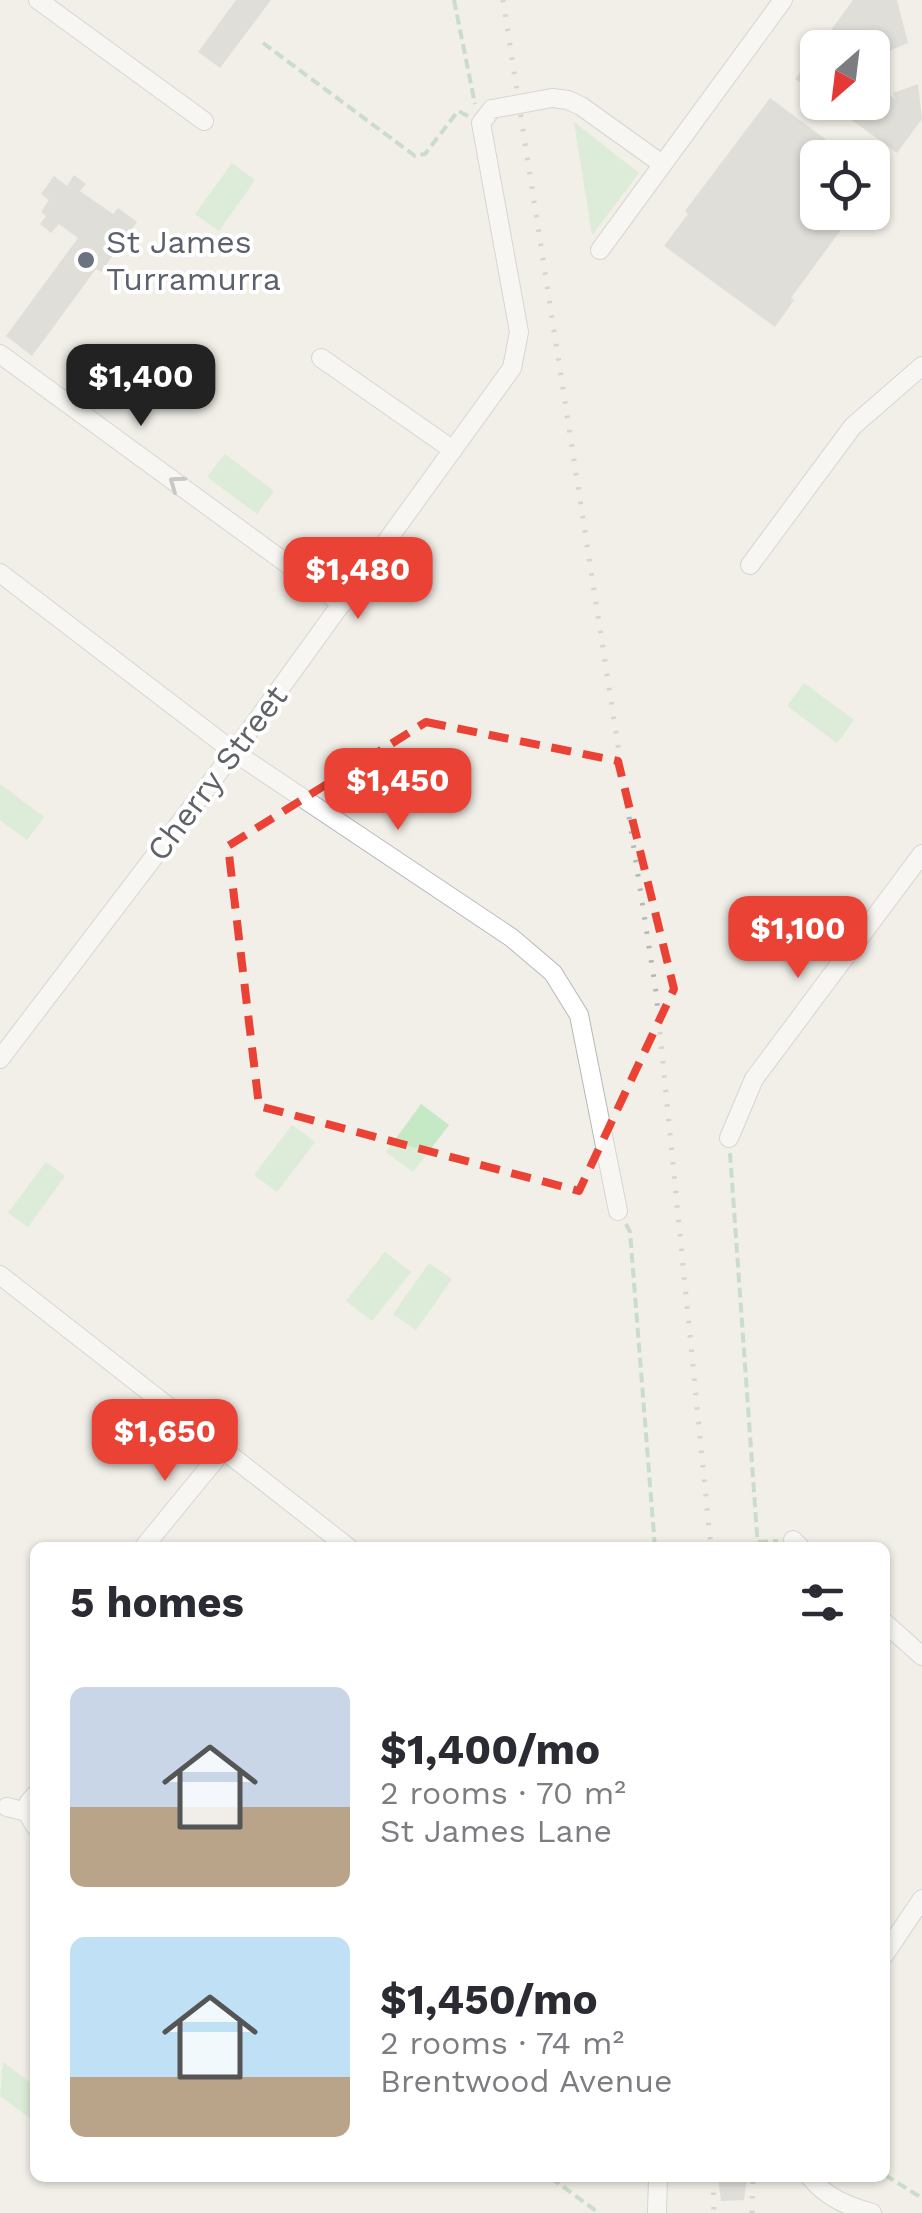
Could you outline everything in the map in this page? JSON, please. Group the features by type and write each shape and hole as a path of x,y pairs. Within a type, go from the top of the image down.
{"street":[{"path":"38,0 204,121"},
{"path":"600,250 784,0"},
{"path":"486,116 552,98 568,100 662,164"},
{"name":"Cherry Street","path":"0,1059 234,752 512,368 519,332 486,116"},
{"path":"0,354 342,604"},
{"path":"321,358 453,450"},
{"path":"750,565 853,426 922,366"},
{"path":"0,573 234,752 512,938 554,973 579,1015 618,1211"},
{"path":"729,1138 754,1079 922,854"},
{"path":"0,1275 341,1542"},
{"path":"148,1542 223,1450"},
{"path":"890,1627 922,1656"},
{"path":"6,1806 30,1811"},
{"path":"890,1947 922,1899"},
{"path":"658,2182 658,2213"},
{"path":"814,2182 831,2197 872,2213"}],"path":[{"path":"263,43 415,156 424,154 458,111 486,116 454,0"},
{"path":"729,1138 758,1542"},
{"path":"618,1211 630,1232 654,1542"},
{"path":"890,2178 922,2198"},
{"path":"557,2182 599,2213"}],"highlighted area":[{"path":"426,722 618,761 674,989 579,1191 259,1106 228,846"}],"green space":[{"path":"574,122 639,173 592,235"},
{"path":"232,163 255,180 219,231 195,214"},
{"path":"225,454 274,491 257,514 207,477"},
{"path":"804,683 854,720 837,743 787,706"},
{"path":"0,784 44,817 27,840 0,820"},
{"path":"421,1104 449,1125 413,1172 386,1152"},
{"path":"292,1125 315,1142 277,1192 254,1175"},
{"path":"46,1162 65,1176 28,1227 8,1213"},
{"path":"385,1252 411,1272 372,1321 346,1301"},
{"path":"429,1263 452,1279 416,1330 393,1314"},
{"path":"3,2062 30,2082 30,2118 0,2096"}],"building":[{"path":"236,0 271,0 220,68 198,52"},
{"path":"853,0 897,0 908,43 890,51 890,30 831,30"},
{"path":"918,84 922,119 897,153 890,148 890,140 879,140 852,120 890,120 890,95 895,99 893,93"},
{"path":"770,98 827,140 800,140 800,230 841,230 791,298 794,300 775,327 664,246 688,214 685,211"},
{"name":"St James Turramurra","path":"74,175 86,184 80,191 113,214 118,208 137,222 101,272 96,269 32,356 6,336 78,238 59,224 51,233 40,224 46,216 41,212 49,200 41,194 54,176 67,186"},
{"path":"719,2182 746,2182 744,2200 721,2201"}],"railway":[{"path":"503,0 656,992 710,1542"},
{"path":"713,2182 714,2213"},
{"path":"752,2213 753,2182"}],"place":[{"name":"St James Turramurra","path":"86,260"}]}
